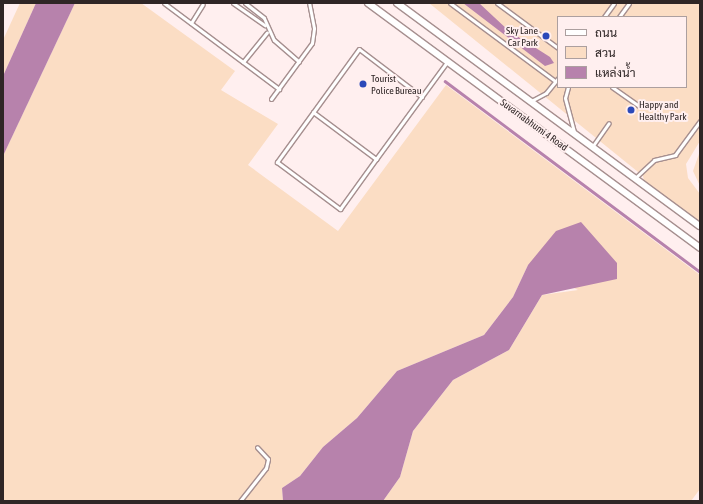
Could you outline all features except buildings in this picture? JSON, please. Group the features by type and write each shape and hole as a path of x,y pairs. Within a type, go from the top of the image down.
{"street":[{"name":"Suvarnabhumi 4 Road","path":"368,3 700,248"},
{"name":"Suvarnabhumi 4 Road","path":"397,3 700,226"}],"lane":[{"path":"164,3 279,89"},
{"path":"233,3 265,25"},
{"path":"272,100 299,62 313,36 309,3"},
{"path":"450,3 557,79 543,96 531,101"},
{"path":"497,3 557,47"},
{"path":"605,16 614,3"},
{"path":"620,16 629,3"},
{"path":"191,23 204,4"},
{"path":"248,4 264,18 267,32 299,62"},
{"path":"243,62 267,32"},
{"path":"422,97 359,49 277,162 340,209 422,97 447,62"},
{"path":"568,88 565,98 574,133"},
{"path":"613,88 639,106"},
{"path":"313,112 376,159"},
{"path":"635,178 654,160 675,155 700,121"},
{"path":"592,147 609,123"},
{"path":"240,501 266,468 268,459 256,447"}],"green space":[{"path":"20,3 36,3 3,76 3,40"},
{"path":"75,3 141,3 235,71 221,90 278,124 248,165 338,231 446,85 700,275 700,489 691,501 383,501 400,477 413,431 453,380 509,350 542,295 578,290 528,265 513,297 484,335 397,371 357,418 323,447 300,476 282,488 283,501 3,501 3,156"},
{"name":"Happy and Healthy Park","path":"429,3 700,3 700,141 686,164 688,178 700,194 700,223 644,182 643,176"},
{"path":"700,151 700,186 693,171"}],"water":[{"path":"36,3 75,3 3,156 3,76"},
{"path":"463,3 479,3 509,31 550,57 554,63 545,66"},
{"path":"581,222 617,263 617,279 542,295 509,350 453,380 413,431 400,477 383,501 283,501 282,488 300,476 323,447 357,418 397,371 484,335 513,297 528,265 556,231"}],"waterway":[{"path":"445,81 700,272"}],"place":[{"name":"Sky Lane Car Park","path":"546,36"},
{"name":"Tourist Police Bureau","path":"363,84"},
{"name":"Happy and Healthy Park","path":"631,110"}]}
